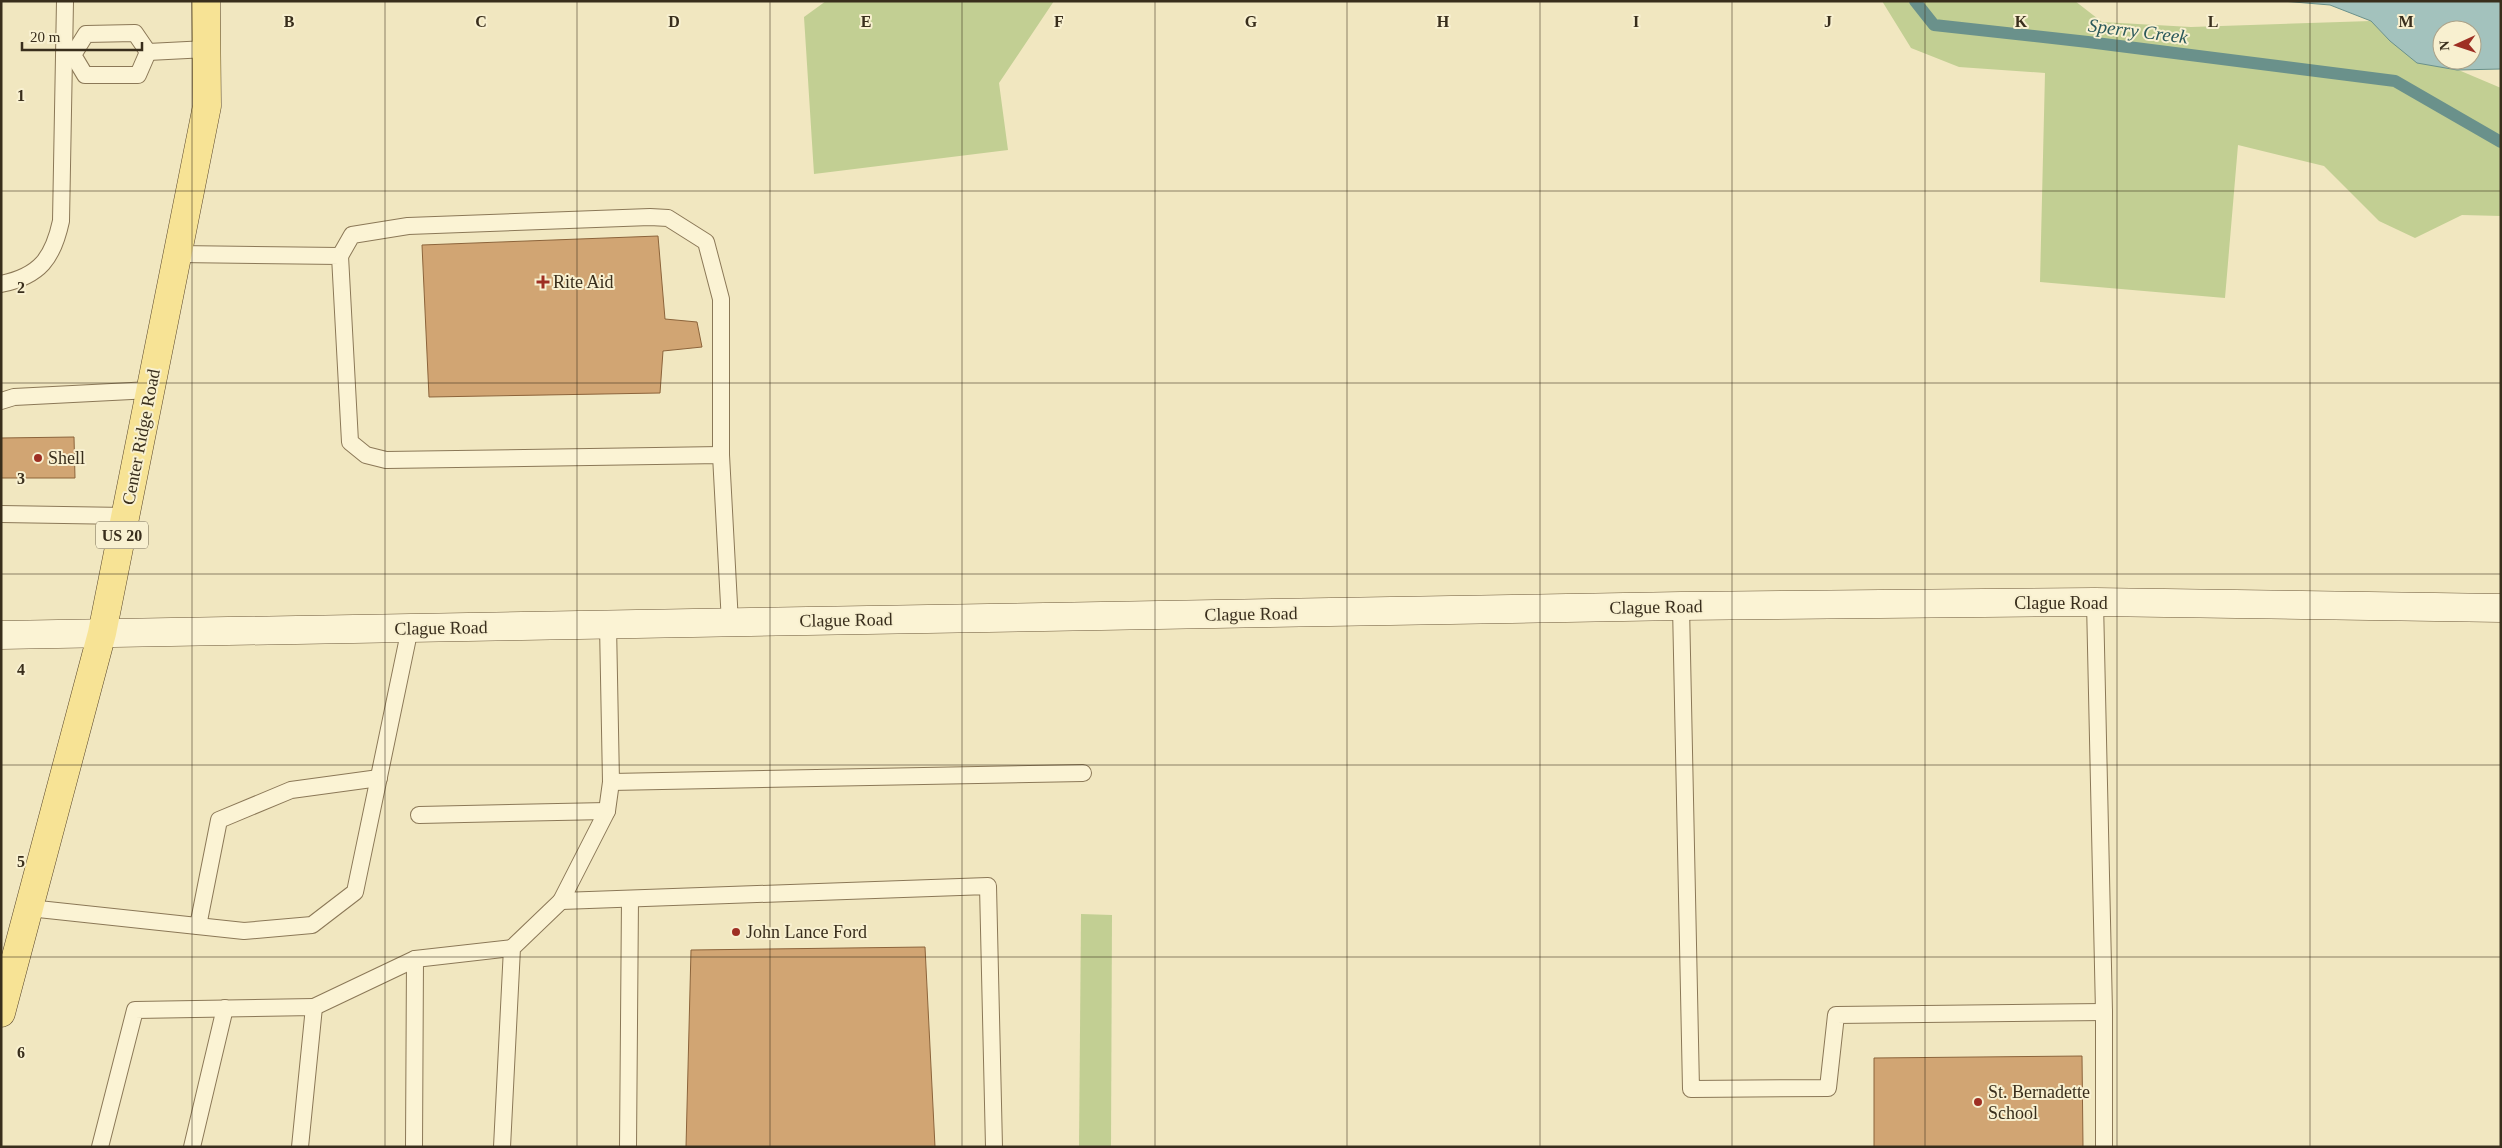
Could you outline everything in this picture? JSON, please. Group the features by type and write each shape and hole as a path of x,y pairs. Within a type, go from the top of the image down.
{"main road":[{"name":"Center Ridge Road","path":"1,1013 9,953 29,908 102,633 126,516 207,106 206,1"},
{"name":"Clague Road","path":"1,635 1681,606 2095,602 2501,608"}],"lane":[{"path":"1,284 22,280 40,267 55,246 61,221 68,54 65,1"},
{"path":"68,54 86,34 135,33 148,52"},
{"path":"148,52 206,49"},
{"path":"68,54 85,75 133,75 138,74 148,52"},
{"path":"721,455 386,460 366,455 350,442 340,256 352,235 408,226 668,218 706,242 721,299 721,455 730,623"},
{"path":"178,254 340,256"},
{"path":"1,401 14,396 151,390"},
{"path":"1,514 126,516"},
{"path":"2095,602 2104,1012 2104,1147"},
{"path":"1681,606 1691,1089 1828,1088 1836,1015 2104,1012"},
{"path":"100,1147 135,1010 314,1007 415,959 512,948 561,901 607,810 611,782 608,625"},
{"path":"29,908 244,931 312,925 355,892 410,628"},
{"path":"611,782 1082,772"},
{"path":"198,926 219,820 291,790 379,778"},
{"path":"420,815 607,810"},
{"path":"561,901 988,886 994,1147"},
{"path":"628,1147 630,898"},
{"path":"502,1147 512,948"},
{"path":"414,1147 415,959"},
{"path":"300,1147 314,1007"},
{"path":"192,1147 225,1008"}],"green space":[{"path":"826,1 1054,1 999,83 1008,150 814,174 804,17"},
{"path":"1882,1 2075,1 2102,22 2191,27 2371,21 2390,41 2432,59 2432,70 2458,70 2501,88 2501,216 2462,215 2415,238 2379,221 2324,166 2238,145 2225,298 2040,282 2045,73 1959,67 1911,48"},
{"path":"1081,914 1112,915 1111,1147 1079,1147"}],"water":[{"path":"2282,1 2501,1 2501,69 2482,69 2482,20 2432,20 2432,66 2417,63 2390,41 2371,21 2330,5"}],"building":[{"name":"Rite Aid","path":"658,236 665,319 697,322 702,347 663,351 660,393 429,397 422,245"},
{"name":"Shell","path":"74,437 75,478 1,478 1,438"},
{"path":"925,947 935,1147 686,1147 691,950"},
{"name":"St. Bernadette School","path":"2082,1056 2083,1147 1874,1147 1874,1058"}],"waterway":[{"name":"Sperry Creek","path":"1915,1 1934,25 2088,42 2395,81 2501,142"}],"place":[{"name":"Rite Aid","path":"543,282"},
{"name":"Shell","path":"38,458"},
{"name":"John Lance Ford","path":"736,932"},
{"name":"St. Bernadette School","path":"1978,1102"}]}
